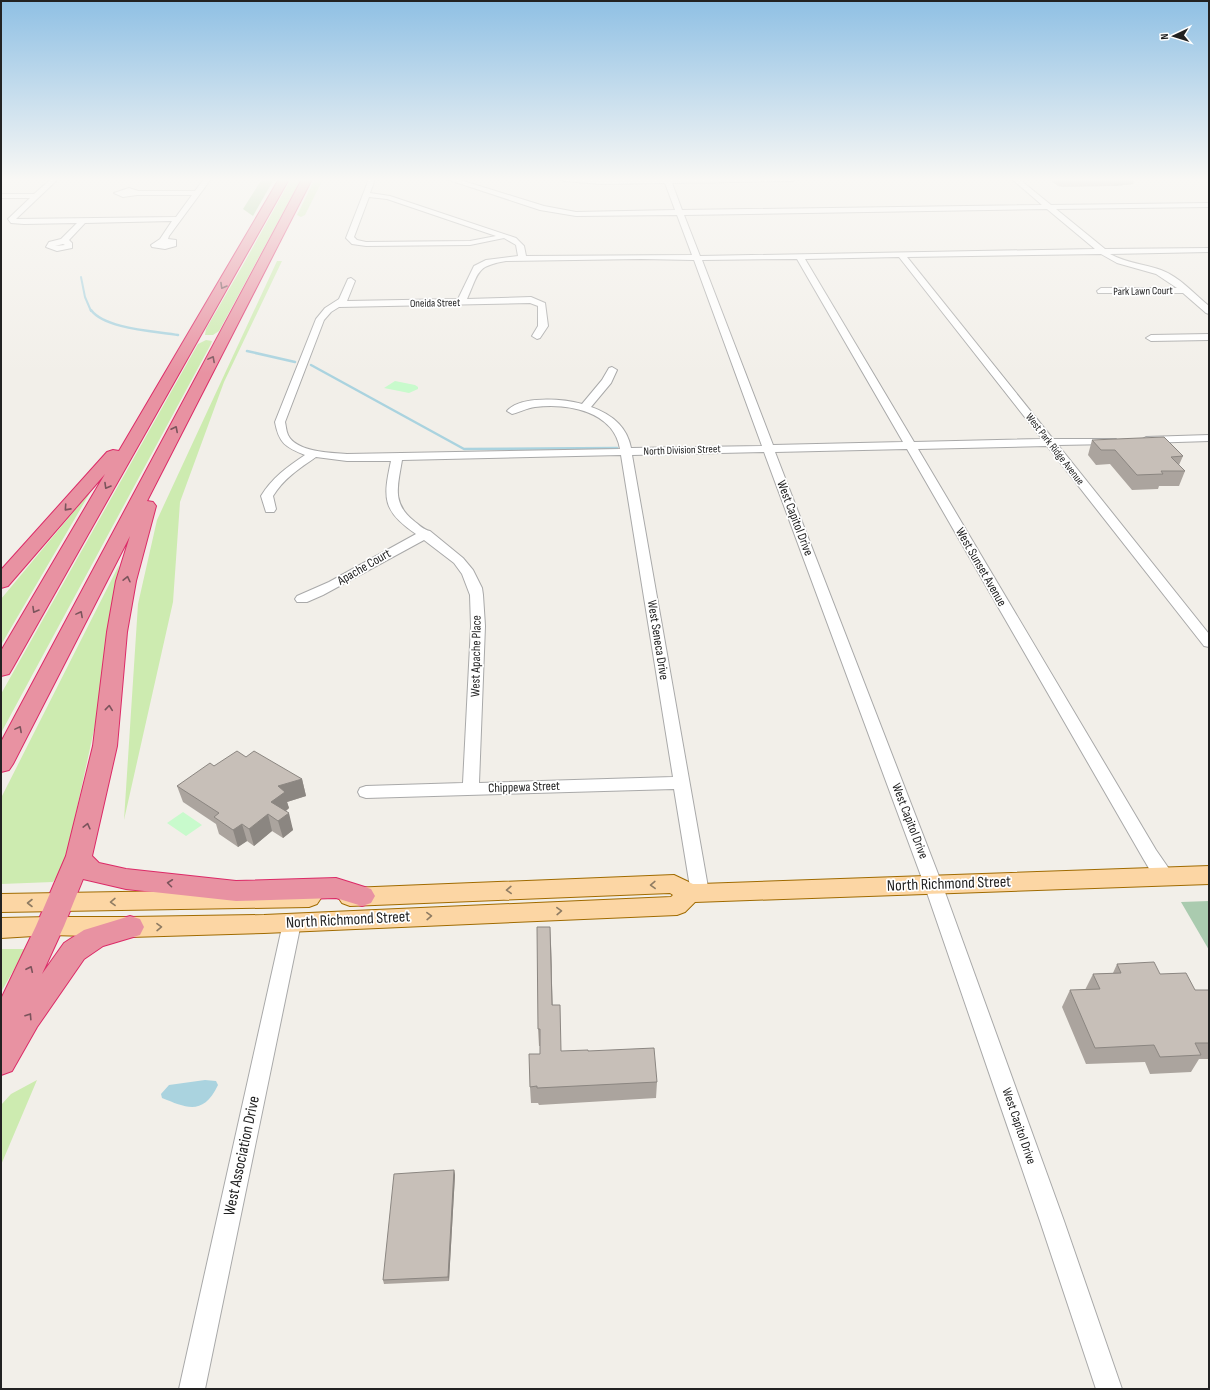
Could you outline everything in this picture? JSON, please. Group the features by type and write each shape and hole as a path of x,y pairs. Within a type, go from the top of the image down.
{"highway":[{"path":"1,669 247,244"},
{"path":"1,764 273,244"},
{"path":"1,582 86,488 108,462 139,419 155,403"},
{"path":"1,1030 55,914 79,856 105,746 117,632 126,581 145,511 160,476 157,464"},
{"path":"79,856 84,866 91,872 126,879 236,890 336,888 362,896"},
{"path":"1,1061 27,1018 74,951 94,938 130,927"}],"main road":[{"name":"North Richmond Street","path":"1,928 55,914 269,900 674,884 695,893 1209,875"},
{"name":"North Richmond Street","path":"1,903 130,927 292,923 399,917 677,906 695,893"}],"street":[{"path":"365,244 380,244"},
{"path":"520,244 523,250 522,258"},
{"name":"West Capitol Drive","path":"691,244 933,884 1052,1221 1109,1389"},
{"path":"1093,244 1117,261 1165,275 1209,311"},
{"path":"461,302 477,268 498,259 641,256 697,258 800,257 1209,250"},
{"name":"West Park Ridge Avenue","path":"901,255 1209,643"},
{"name":"West Sunset Avenue","path":"800,257 1150,855 1165,876"},
{"path":"338,304 346,296 351,281"},
{"name":"Park Lawn Court","path":"1101,291 1184,290"},
{"name":"Oneida Street","path":"338,304 461,302 515,299 531,300 539,302 542,305 543,326 537,336"},
{"name":"North Division Street","path":"338,304 328,310 320,319 280,422 280,430 283,437 290,444 314,454 337,457 397,457 1209,438"},
{"path":"1151,338 1209,337"},
{"path":"584,408 607,382 612,370"},
{"name":"West Seneca Drive","path":"512,411 527,404 538,403 560,404 584,408 599,413 615,425 621,432 627,452 682,783 695,893"},
{"path":"270,509 267,496 271,489 285,474 314,454"},
{"name":"West Apache Place","path":"397,457 392,493 395,507 407,522 430,537 461,563 469,573 476,590 477,628 471,789"},
{"name":"Apache Court","path":"302,599 331,586 393,550 430,537"},
{"name":"Chippewa Street","path":"366,792 682,783"},
{"name":"West Association Drive","path":"192,1389 292,923"}],"green space":[{"path":"255,244 266,244 219,331 213,335 205,335 206,329"},
{"path":"277,261 282,261 224,382 180,502 173,602 124,820 138,604 157,520"},
{"path":"206,340 212,341 211,344 1,733 1,694 198,344"},
{"path":"395,381 415,385 418,389 409,393 384,388"},
{"path":"91,491 1,645 1,599"},
{"path":"119,565 103,689 64,867 53,882 1,884 1,798"},
{"path":"183,812 202,825 186,836 167,823"},
{"path":"1209,901 1209,950 1181,902"},
{"path":"1,949 26,949 1,992"},
{"path":"37,1080 1,1165 1,1105 11,1094"}],"water":[{"path":"205,1080 216,1081 218,1085 206,1102 200,1105 194,1107 179,1105 162,1098 161,1094 169,1085"}],"building":[{"path":"1164,437 1183,456 1171,457 1185,471 1161,471 1163,474 1137,475 1115,450 1101,450 1092,440"},
{"path":"237,751 246,757 254,751 302,779 278,786 285,792 271,802 289,813 278,821 268,814 249,829 242,824 233,830 214,817 219,813 177,786 210,763 214,766"},
{"path":"537,927 550,927 552,1005 560,1005 561,1051 654,1048 657,1082 537,1088 537,1086 530,1087 529,1054 540,1054 540,1029 538,1029"},
{"path":"1154,962 1160,974 1186,973 1195,990 1209,990 1209,1043 1195,1043 1201,1055 1160,1057 1154,1045 1095,1048 1070,990 1100,989 1093,974 1121,973 1117,964"},
{"path":"454,1170 448,1277 383,1280 394,1174"}],"waterway":[{"path":"81,277 85,297 91,311"},
{"path":"91,310 107,321 119,325 178,335"},
{"path":"247,351 295,362"},
{"path":"311,365 464,449 617,448"}]}
